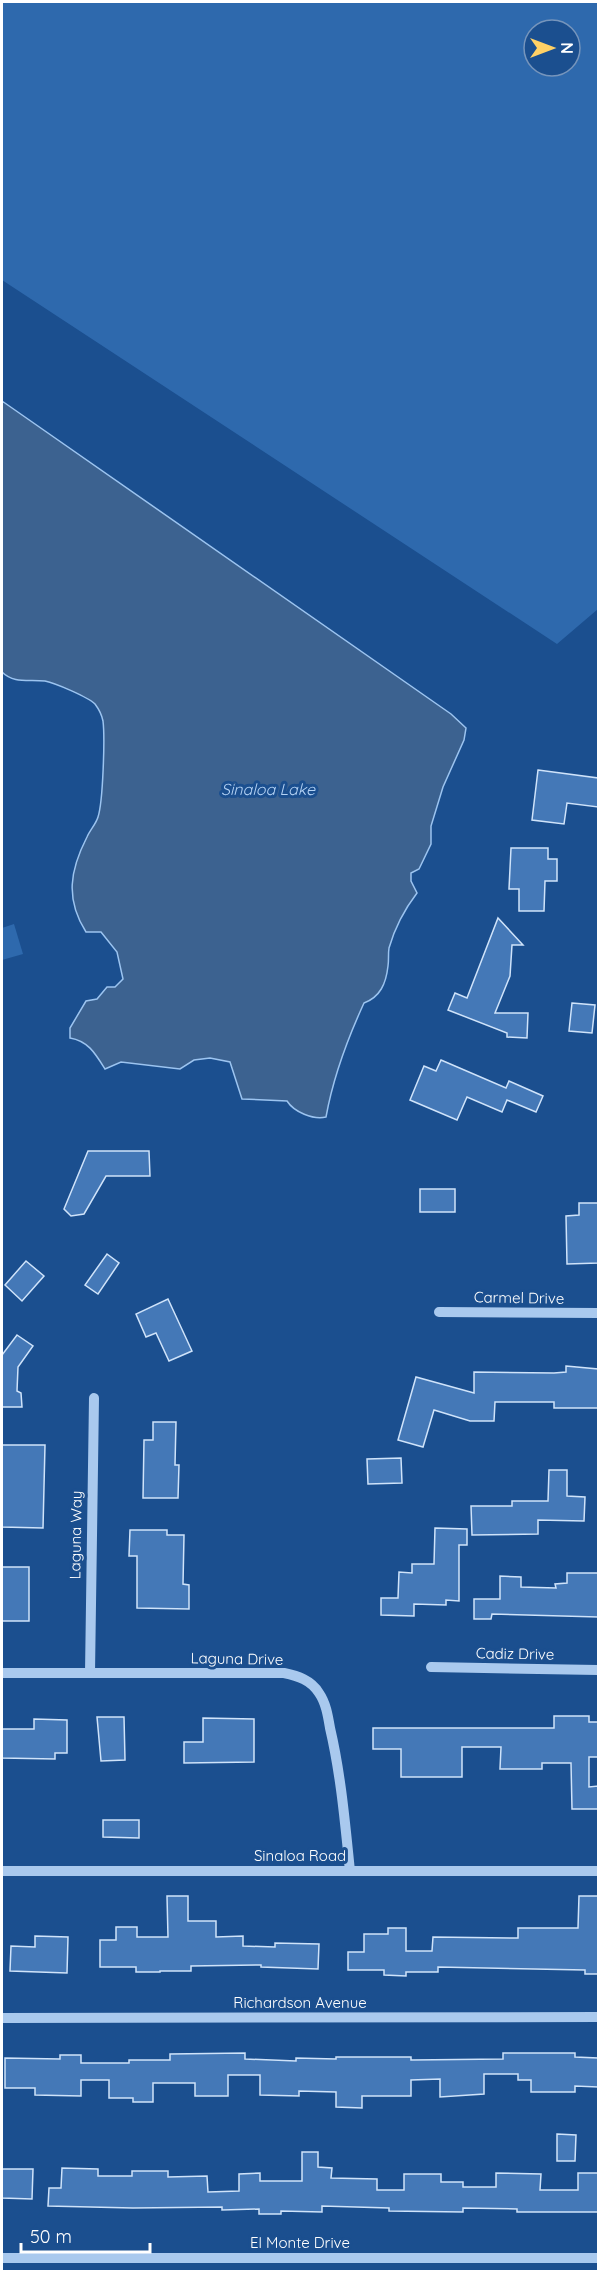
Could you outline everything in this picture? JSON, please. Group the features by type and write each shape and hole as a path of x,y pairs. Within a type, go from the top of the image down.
{"street":[{"name":"Carmel Drive","path":"439,1312 598,1313"},
{"name":"Laguna Way","path":"90,1673 94,1398"},
{"name":"Cadiz Drive","path":"431,1667 598,1670"},
{"name":"Laguna Drive","path":"2,1673 284,1673 309,1681 319,1691 325,1703 337,1757 350,1871"},
{"name":"Sinaloa Road","path":"2,1871 598,1871"},
{"name":"Richardson Avenue","path":"2,2018 598,2017"},
{"name":"El Monte Drive","path":"2,2258 598,2258"}],"shaded area":[{"path":"2,2 598,2 598,609 557,644 2,280"},
{"path":"14,924 23,954 2,960 2,928"}],"water":[{"name":"Sinaloa Lake","path":"2,401 451,714 466,728 464,740 443,787 431,826 431,844 419,869 411,873 411,881 417,893 394,933 389,948 384,984 374,997 364,1003 352,1031 341,1059 326,1117 304,1114 294,1109 287,1101 242,1099 230,1062 210,1058 194,1060 180,1069 121,1062 105,1069 86,1045 70,1038 70,1028 86,1001 97,999 107,987 115,987 123,979 117,952 101,932 86,932 79,920 72,885 81,849 97,820 100,809 103,721 95,704 79,694 50,682 17,680 2,672"}],"building":[{"path":"538,770 598,778 598,807 567,803 564,824 532,820"},
{"path":"511,848 548,848 548,859 557,859 557,881 545,881 544,911 519,911 519,889 509,889"},
{"path":"498,918 523,945 512,945 510,976 495,1013 528,1013 527,1038 507,1037 507,1033 448,1010 455,993 467,998"},
{"path":"572,1003 595,1005 592,1033 569,1031"},
{"path":"441,1060 506,1088 509,1081 543,1096 536,1112 507,1100 502,1112 467,1097 457,1120 410,1100 424,1066 436,1071"},
{"path":"88,1151 149,1151 150,1176 106,1176 84,1214 71,1216 64,1209"},
{"path":"420,1189 455,1189 455,1212 420,1212"},
{"path":"579,1203 598,1203 598,1263 567,1264 566,1216 579,1215"},
{"path":"107,1254 119,1263 98,1294 85,1285"},
{"path":"26,1261 44,1276 22,1301 5,1285"},
{"path":"168,1299 192,1351 169,1361 156,1333 146,1337 136,1314"},
{"path":"17,1335 33,1346 18,1367 17,1391 21,1393 22,1407 2,1407 2,1355"},
{"path":"566,1366 598,1369 598,1408 554,1408 554,1402 495,1402 494,1421 470,1421 434,1410 423,1447 398,1440 416,1377 474,1393 474,1372 554,1373 566,1372"},
{"path":"153,1422 176,1422 175,1465 179,1465 178,1498 143,1498 144,1440 153,1440"},
{"path":"2,1445 45,1445 43,1528 2,1527"},
{"path":"401,1458 402,1483 368,1484 367,1459"},
{"path":"549,1470 567,1470 567,1496 585,1497 584,1521 538,1520 538,1534 472,1535 471,1506 512,1506 512,1501 548,1501"},
{"path":"435,1528 467,1529 467,1545 459,1545 459,1601 446,1600 446,1605 414,1604 414,1616 381,1615 381,1598 398,1598 399,1572 412,1573 412,1564 434,1564"},
{"path":"130,1530 167,1530 167,1535 184,1535 183,1584 189,1585 189,1609 137,1608 137,1556 129,1556"},
{"path":"2,1567 29,1567 29,1621 2,1621"},
{"path":"567,1573 598,1573 598,1617 492,1614 491,1619 474,1619 474,1599 500,1599 500,1576 521,1577 521,1587 556,1588 555,1584 567,1583"},
{"path":"554,1716 589,1716 589,1722 598,1722 598,1757 589,1757 589,1787 598,1786 598,1809 572,1809 571,1763 542,1763 542,1769 500,1769 501,1747 462,1747 462,1777 401,1777 401,1749 373,1749 373,1728 554,1728"},
{"path":"97,1717 124,1717 125,1760 101,1761"},
{"path":"203,1718 254,1719 254,1762 184,1763 184,1742 203,1742"},
{"path":"34,1719 67,1720 67,1753 55,1753 55,1759 2,1758 2,1729 34,1729"},
{"path":"103,1820 139,1820 139,1838 103,1837"},
{"path":"167,1896 188,1896 188,1921 216,1921 216,1937 243,1936 243,1946 275,1947 275,1943 319,1944 318,1969 261,1967 261,1965 191,1966 191,1971 136,1972 136,1967 100,1967 100,1940 116,1940 116,1927 137,1927 137,1937 168,1937"},
{"path":"579,1896 598,1896 598,1974 585,1974 585,1970 438,1967 438,1972 406,1972 406,1976 384,1975 384,1970 348,1970 348,1952 364,1952 364,1934 388,1934 388,1928 406,1928 406,1951 432,1951 433,1937 518,1938 518,1928 578,1928"},
{"path":"35,1936 68,1937 67,1973 10,1971 11,1946 35,1947"},
{"path":"245,2053 245,2059 296,2061 296,2058 336,2059 336,2057 411,2057 411,2060 503,2059 503,2053 575,2053 575,2057 598,2058 598,2087 575,2086 575,2092 531,2092 531,2080 518,2080 518,2074 484,2074 484,2094 440,2097 440,2079 411,2080 411,2096 362,2096 362,2108 336,2107 336,2092 299,2091 299,2096 260,2095 260,2075 228,2075 228,2096 195,2096 195,2083 153,2083 153,2102 133,2102 133,2098 109,2098 109,2080 81,2080 81,2096 35,2095 35,2088 5,2088 5,2058 60,2059 60,2055 81,2055 81,2063 129,2063 129,2060 170,2060 170,2054"},
{"path":"557,2134 576,2135 575,2161 557,2161"},
{"path":"302,2152 318,2152 318,2167 332,2168 331,2178 377,2179 377,2190 404,2190 404,2174 441,2174 441,2182 463,2182 463,2187 496,2187 496,2173 541,2174 540,2190 578,2190 578,2173 598,2173 598,2212 517,2212 517,2209 463,2208 463,2212 389,2211 389,2208 322,2206 322,2212 281,2211 281,2214 259,2214 259,2209 222,2210 222,2207 48,2206 49,2188 61,2188 62,2168 98,2169 98,2176 132,2176 132,2171 168,2171 168,2177 207,2176 208,2192 239,2191 239,2174 260,2173 260,2181 302,2181"},
{"path":"2,2169 33,2169 32,2199 2,2198"}]}
